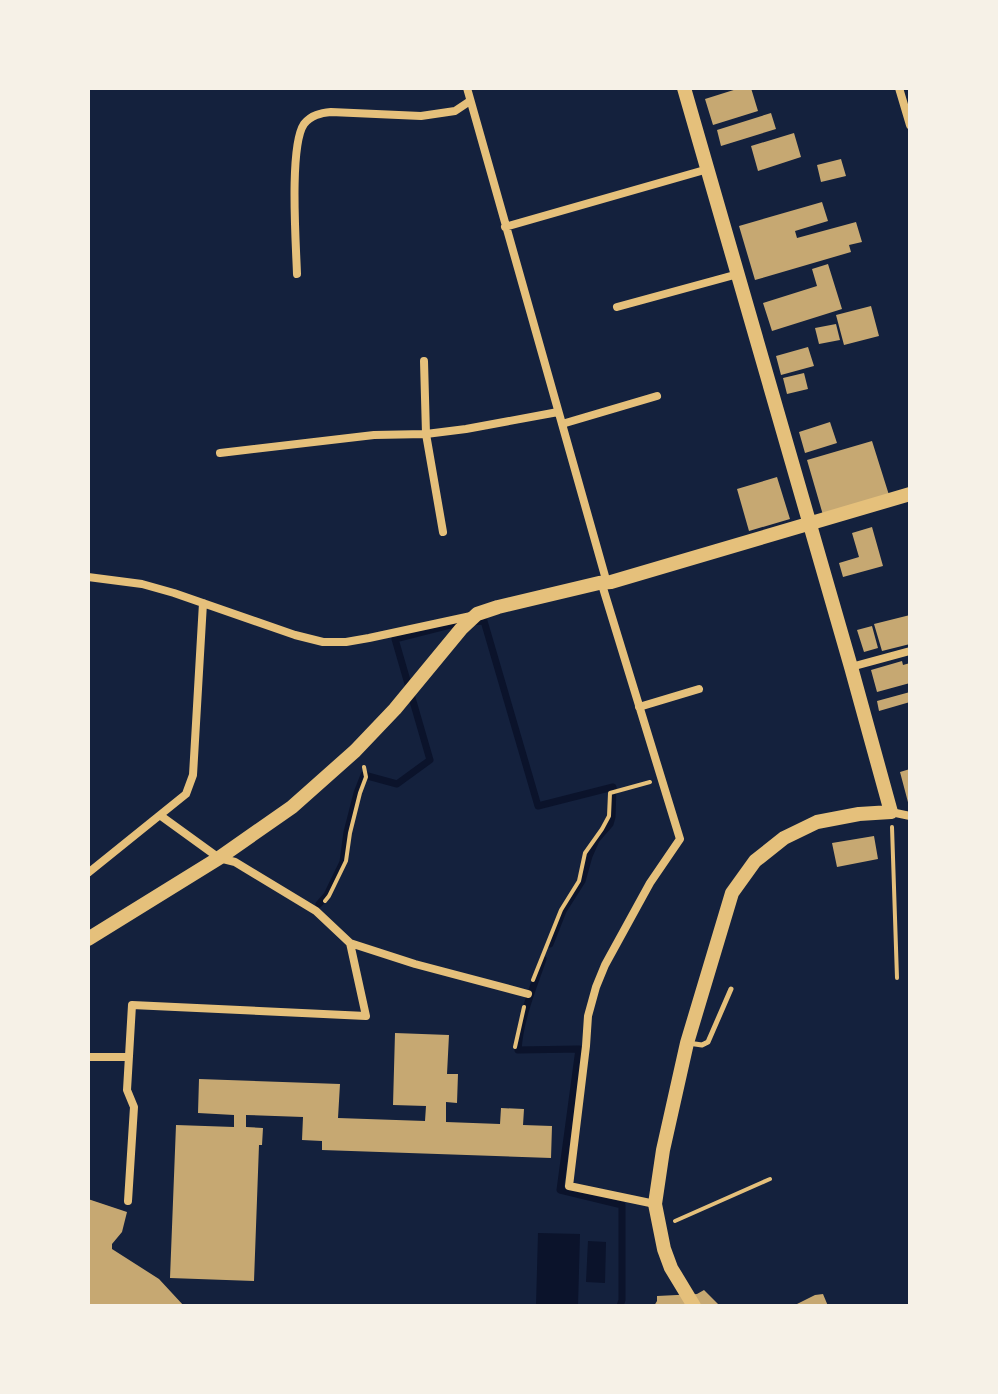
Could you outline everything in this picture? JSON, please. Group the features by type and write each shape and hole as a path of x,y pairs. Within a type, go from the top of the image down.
{"main road":[{"path":"684,88 891,812 817,822 784,838 755,861 732,893 687,1043 663,1150 655,1204 671,1268 694,1306"},
{"path":"88,939 219,858 292,807 355,751 477,614 611,582 910,494"}],"street":[{"path":"467,88 605,576 603,588 680,839 650,883 596,987 588,1016 569,1186 655,1204"},
{"path":"899,88 910,125"},
{"path":"297,274 294,181 303,125 317,113 421,116 455,111 470,101"},
{"path":"505,227 708,169"},
{"path":"617,307 738,274"},
{"path":"424,361 426,434 443,532"},
{"path":"562,424 657,396"},
{"path":"220,453 374,435 426,434 558,412"},
{"path":"88,577 142,584 323,642 369,638 477,614"},
{"path":"88,873 186,794 193,775 203,603"},
{"path":"851,667 910,651"},
{"path":"639,707 699,689"},
{"path":"891,812 910,816"},
{"path":"161,816 219,858 235,862 316,911 350,943 528,994"},
{"path":"128,1201 134,1107 127,1090 132,1005 366,1016 350,943"},
{"path":"88,1057 129,1057"}],"lane":[{"path":"687,1043 702,1045 708,1042 731,989"}],"path":[{"path":"316,911 329,896 346,861 350,833 366,777 355,751"},
{"path":"515,1047 538,963 561,910 579,881 585,853 609,816 610,793 660,779"},
{"path":"891,812 897,978"},
{"path":"659,1228 770,1179"}],"water":[{"path":"538,1233 580,1234 578,1306 536,1306"},
{"path":"588,1241 606,1242 605,1283 586,1282"}],"building":[{"path":"740,88 751,88 758,111 713,125 705,99"},
{"path":"771,113 776,129 721,146 717,130"},
{"path":"794,133 801,157 758,171 751,146"},
{"path":"841,159 846,176 821,182 817,165"},
{"path":"822,202 828,221 795,231 797,238 856,222 862,242 849,245 851,252 755,280 739,226"},
{"path":"828,264 842,309 772,331 763,303 817,286 812,269"},
{"path":"871,306 879,336 844,345 836,315"},
{"path":"836,324 840,340 819,344 815,328"},
{"path":"808,347 814,366 781,375 776,356"},
{"path":"804,373 808,389 787,394 783,378"},
{"path":"830,422 837,443 805,453 799,432"},
{"path":"872,441 889,495 823,515 807,460"},
{"path":"777,477 790,519 749,531 737,489"},
{"path":"872,527 883,566 843,577 839,563 859,557 852,533"},
{"path":"910,615 910,644 882,651 874,624"},
{"path":"872,626 878,648 864,652 857,630"},
{"path":"902,661 903,665 910,663 910,683 877,692 871,670"},
{"path":"910,692 910,702 879,711 877,701"},
{"path":"910,769 910,806 909,806 900,772"},
{"path":"874,836 878,859 837,867 832,843"},
{"path":"395,1033 449,1035 447,1074 458,1074 457,1103 446,1102 446,1122 500,1124 501,1108 524,1109 523,1125 552,1126 551,1158 322,1150 322,1141 302,1140 303,1117 246,1115 246,1127 263,1128 262,1145 259,1145 254,1281 170,1278 176,1125 234,1127 234,1115 198,1113 199,1079 340,1084 338,1118 425,1121 426,1106 393,1105"},
{"path":"88,1199 127,1212 122,1232 112,1244 112,1249 159,1279 184,1306 88,1306"},
{"path":"704,1290 720,1306 654,1306 657,1296 697,1294"},
{"path":"823,1294 828,1306 793,1306 815,1295"}],"waterway":[{"path":"319,904 327,895 343,862 347,832 364,775 397,784 430,760 395,639 458,623 484,621 538,806 613,787 610,824 596,840 582,881 563,911 550,944"},
{"path":"543,959 524,1015 518,1050 579,1049 560,1190 622,1205 620,1306"}]}
